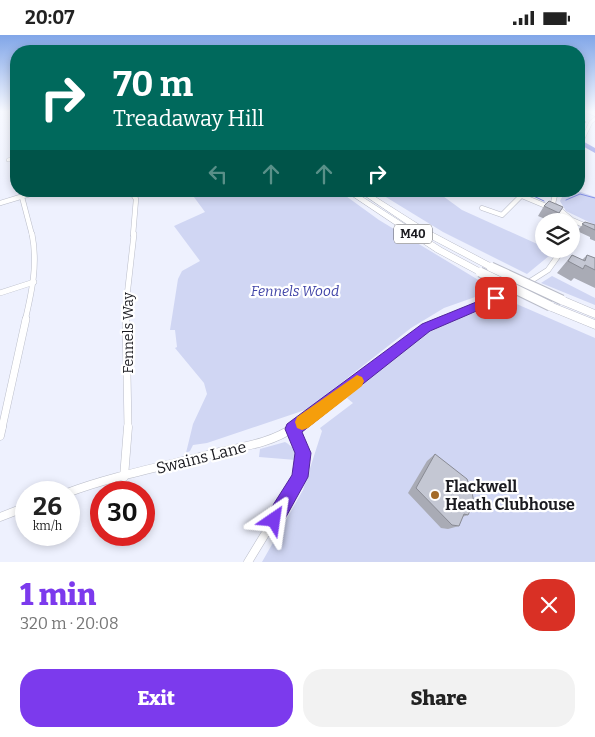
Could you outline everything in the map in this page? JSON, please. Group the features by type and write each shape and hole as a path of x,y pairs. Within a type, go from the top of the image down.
{"highway":[{"name":"M40","path":"357,197 439,250 550,306 595,325"},
{"name":"M40","path":"370,197 423,231 491,267 595,315"}],"street":[{"path":"0,203 22,197 35,240 36,257 34,282 0,436"},
{"name":"Fennels Way","path":"124,477 128,414 126,305 136,211 135,197"},
{"path":"482,208 502,215 519,197"},
{"path":"523,197 546,206 556,206"},
{"path":"554,197 553,203 563,213"},
{"path":"580,224 595,230"},
{"name":"Swains Lane","path":"80,488 276,437 293,429 426,327 540,277 558,258"},
{"path":"0,293 34,282"},
{"path":"248,562 300,477 303,453 293,429"},
{"path":"0,517 15,511"}],"green space":[{"path":"585,193 595,197 595,225 580,218 580,213 566,211 560,201 562,197 585,197"},
{"name":"Fennels Wood","path":"194,197 347,197 379,220 495,290 444,308 411,328 308,409 207,443 193,445 190,451 186,453 193,424 207,394 204,383 175,348 177,347 175,330 170,330 178,279 182,271 200,261 174,226 205,212"},
{"path":"386,197 444,197 462,210 535,243 535,258 546,258 527,274 443,232"},
{"path":"552,276 595,298 595,305 541,283"},
{"path":"512,302 595,338 595,562 262,562 303,490 322,431 320,428 353,403 347,398 367,377 422,331 462,314 464,316"},
{"path":"285,442 294,449 296,460 259,457 260,449"}],"building":[{"path":"549,201 563,207 559,213 544,206"},
{"path":"585,222 595,225 595,230 582,224"},
{"path":"587,255 595,258 595,270 585,265 583,269 568,261 570,258 578,258 585,261"},
{"name":"Flackwell Heath Clubhouse","path":"435,454 467,479 472,492 474,503 468,515 464,514 459,526 452,525 416,488"}],"waterway":[{"path":"585,145 595,151"},
{"path":"585,195 595,198"},
{"path":"536,197 544,201"},
{"path":"566,200 573,197"}],"slow traffic":[{"path":"302,422 357,381"}],"place":[{"name":"Flackwell Heath Clubhouse","path":"435,495"}],"route":[{"path":"274,520 300,477 303,453 293,429 426,327 496,298"}]}
